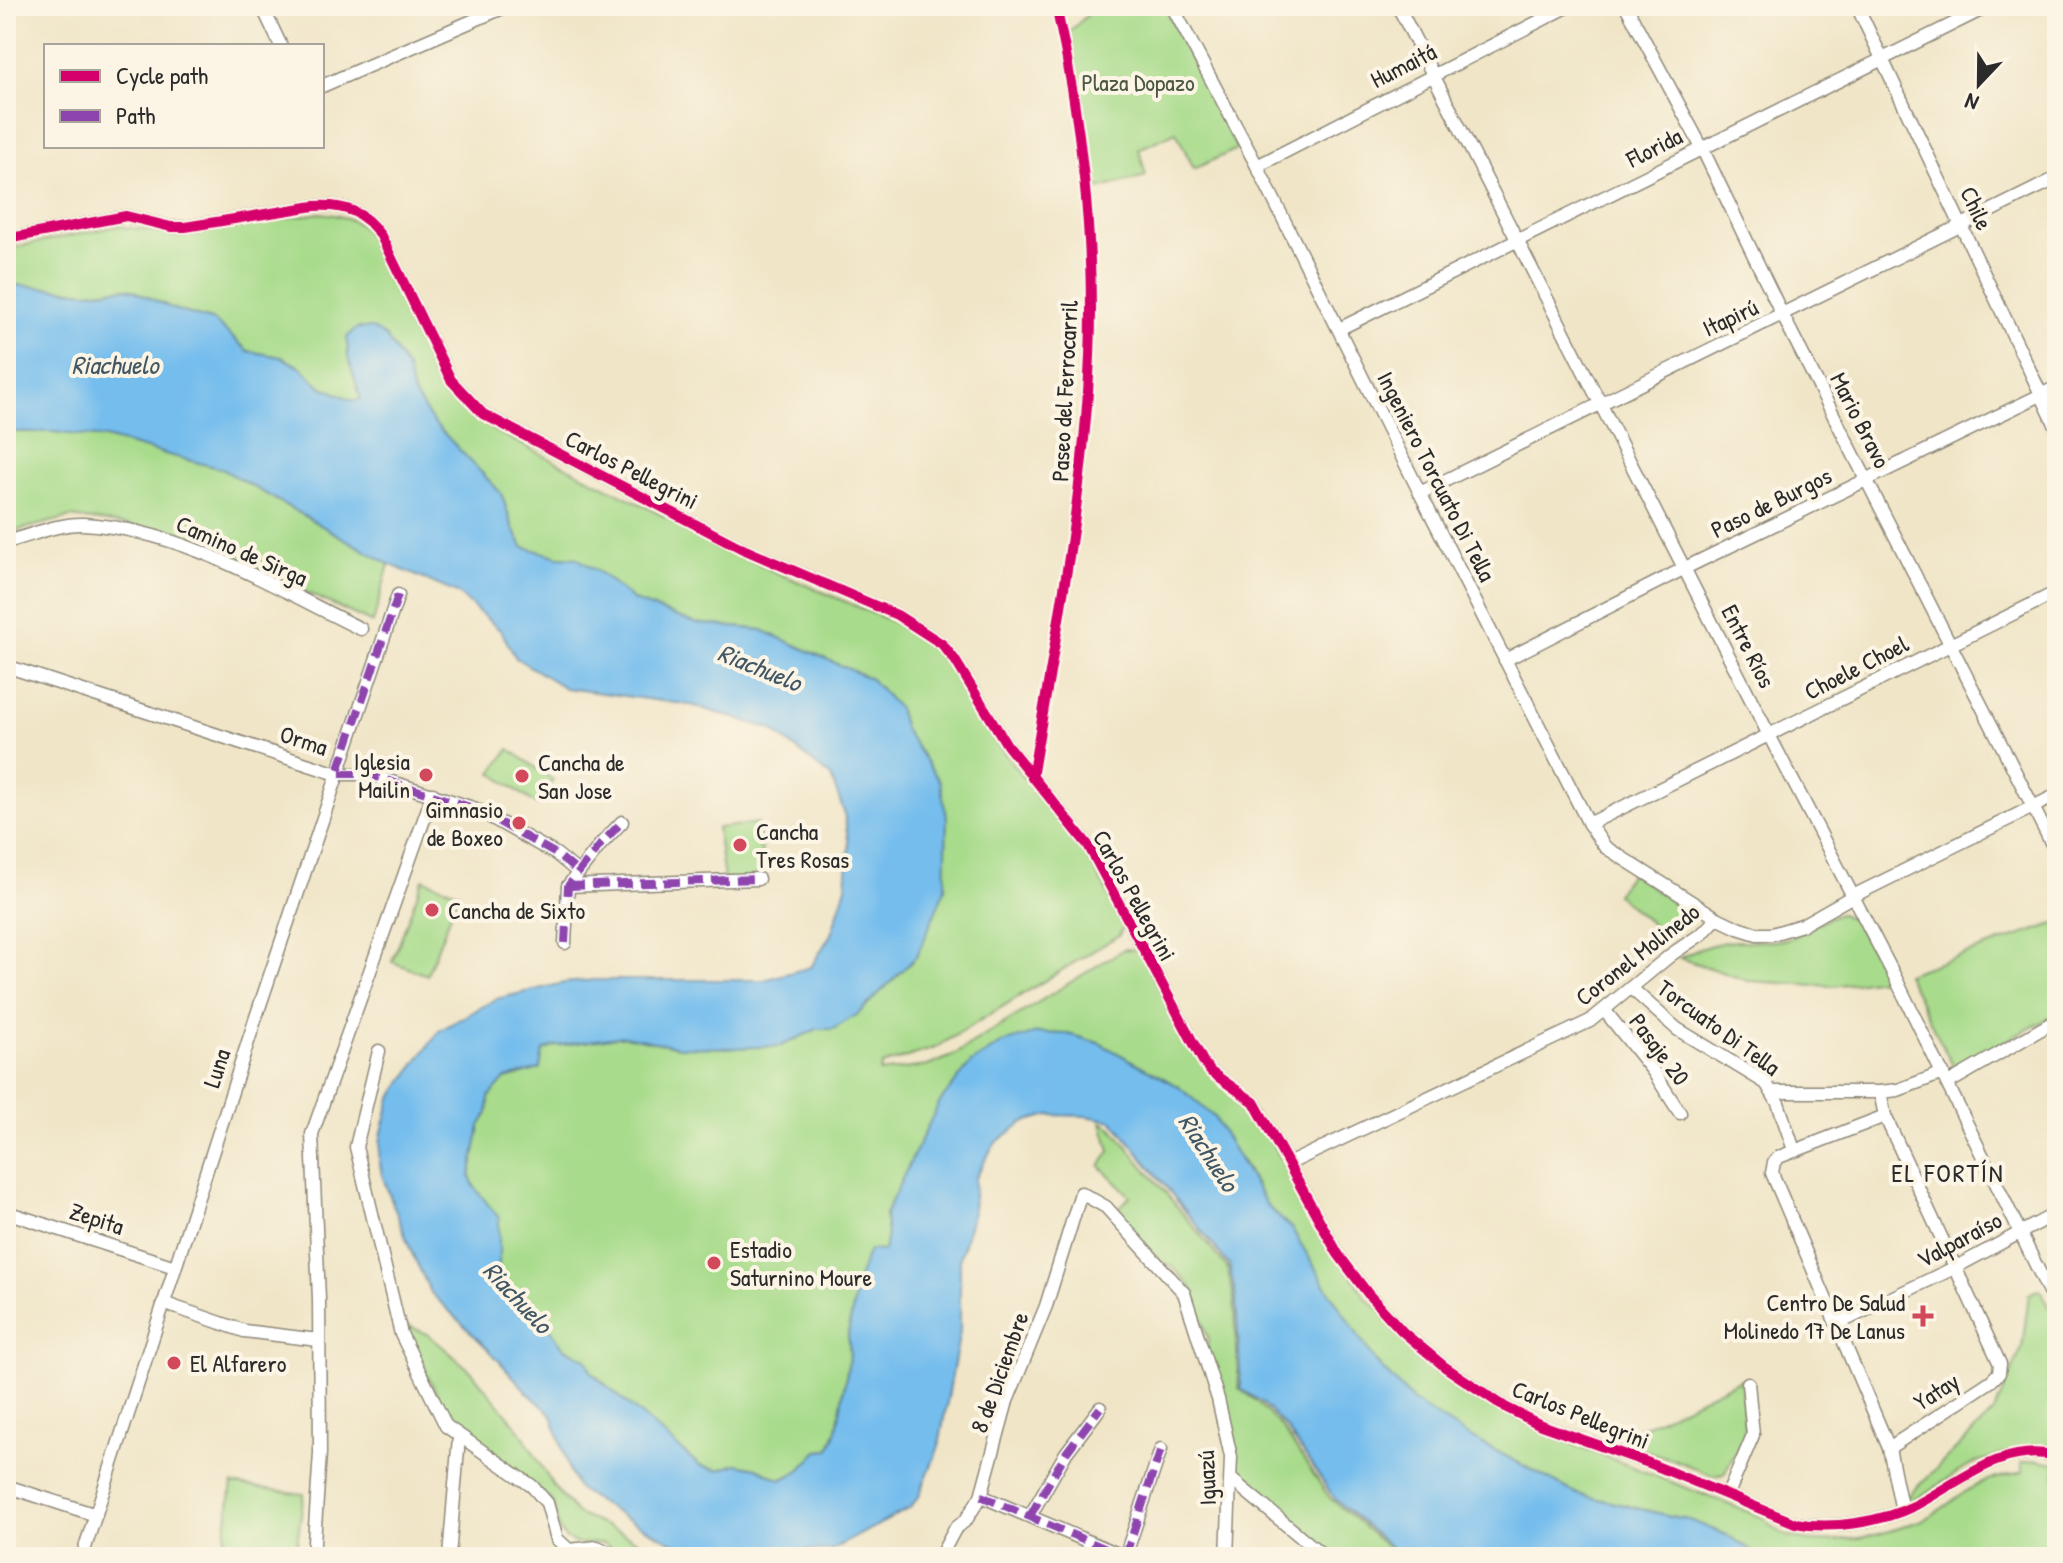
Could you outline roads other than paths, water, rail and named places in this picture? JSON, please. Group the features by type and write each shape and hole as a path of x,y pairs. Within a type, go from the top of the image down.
{"street":[{"path":"262,6 280,44"},
{"path":"324,85 485,10 507,6"},
{"name":"Ingeniero Torcuato Di Tella","path":"1172,6 1257,166 1589,824 1605,847 1717,918"},
{"name":"Entre Ríos","path":"1398,6 1853,896 2057,1308"},
{"name":"Humaitá","path":"1257,166 1569,6"},
{"name":"Mario Bravo","path":"1626,6 1702,148 1783,316 2057,854"},
{"name":"Chile","path":"1857,6 2057,428"},
{"name":"Florida","path":"1339,329 1989,6"},
{"name":"Itapirú","path":"1420,493 2057,178"},
{"name":"Carlos Pellegrini","path":"6,239 126,216 171,227 185,227 331,205 354,210 373,225 387,247 451,380 483,414 743,549 897,615 942,644 1007,745 1088,845 1204,1063 1211,1072 1254,1102 1338,1254 1369,1295 1403,1332 1445,1367 1505,1407 1541,1425 1807,1525 1830,1526 1902,1511 1992,1462 2041,1453 2057,1456"},
{"name":"Paso de Burgos","path":"1505,660 1685,568 2057,387"},
{"name":"Camino de Sirga","path":"6,542 81,524 147,534 188,546 361,629"},
{"name":"Choele Choel","path":"1589,824 2057,592"},
{"name":"Luna","path":"82,1557 398,595"},
{"name":"Orma","path":"6,666 337,774 367,774 476,809 556,854 578,872"},
{"path":"313,1557 320,1453 312,1134 433,794"},
{"name":"Coronel Molinedo","path":"1288,1164 1556,1038 1605,1011 1672,954 1703,933 1717,918 1757,934 1772,934 1802,925 1853,896 2057,795"},
{"path":"565,943 568,886 622,822"},
{"path":"568,886 758,879"},
{"name":"Torcuato Di Tella","path":"1631,988 1677,1029 1756,1075 1773,1092 1794,1150"},
{"name":"Pasaje 20","path":"1605,1011 1653,1071 1680,1113"},
{"path":"1773,1092 1898,1090 1945,1078 2057,1020"},
{"path":"379,1051 356,1147 401,1334 446,1426 532,1486 547,1503 557,1539 569,1550 597,1547 618,1557"},
{"path":"1880,1092 1885,1116 1954,1268"},
{"path":"1885,1116 1794,1150 1774,1162 1772,1173 1889,1448 1902,1511"},
{"name":"Iguazú","path":"1081,1193 1106,1207 1184,1293 1218,1399 1231,1457 1227,1557"},
{"name":"8 de Diciembre","path":"940,1557 955,1529 966,1520 981,1496 1007,1401 1046,1306 1081,1193"},
{"name":"Zepita","path":"6,1212 175,1267"},
{"name":"Valparaíso","path":"1837,1324 1954,1268 2057,1213"},
{"name":"Yatay","path":"1889,1448 1999,1373 2000,1364 1954,1268"},
{"path":"163,1303 244,1331 318,1340"},
{"path":"1728,1494 1753,1435 1748,1383"},
{"path":"1030,1516 1066,1453 1100,1408"},
{"path":"449,1557 459,1437"},
{"path":"981,1496 1125,1557 1161,1449"},
{"path":"1231,1479 1322,1556"},
{"path":"6,1486 96,1515"}],"water":[{"name":"Riachuelo","path":"6,284 88,292 128,288 176,310 214,321 248,351 281,357 302,368 320,386 354,401 361,399 348,357 347,337 357,328 372,328 386,337 407,369 413,393 433,422 501,493 523,547 559,557 577,558 634,601 695,623 762,630 871,679 898,708 904,729 940,782 947,818 945,889 917,956 858,1014 833,1029 817,1029 781,1046 680,1047 624,1036 555,1046 543,1051 540,1069 505,1079 489,1097 488,1113 480,1126 470,1177 499,1218 499,1267 520,1304 545,1321 563,1347 586,1359 592,1373 700,1466 719,1470 736,1464 757,1468 781,1480 800,1470 818,1451 829,1450 837,1429 850,1354 848,1334 858,1279 869,1250 884,1251 887,1234 885,1214 939,1103 971,1063 1003,1043 1037,1033 1068,1034 1099,1043 1178,1086 1214,1117 1268,1207 1292,1229 1376,1362 1413,1401 1468,1436 1577,1494 1692,1521 1729,1536 1760,1557 1402,1557 1335,1499 1286,1428 1260,1401 1241,1389 1236,1297 1229,1265 1113,1121 1086,1116 1049,1115 1024,1122 994,1144 975,1179 973,1212 960,1258 960,1331 939,1446 919,1496 910,1508 831,1550 781,1551 767,1557 702,1557 625,1518 578,1489 552,1415 431,1293 382,1175 379,1158 381,1136 391,1098 439,1031 496,999 564,983 595,980 764,980 811,967 831,934 846,887 849,846 844,812 831,777 771,729 691,705 565,688 516,658 501,631 457,593 389,564 222,469 105,438 54,432 6,432"}],"place":[{"name":"Iglesia Mailin","path":"426,775"},
{"name":"Cancha de San Jose","path":"522,776"},
{"name":"Gimnasio de Boxeo","path":"519,823"},
{"name":"Cancha Tres Rosas","path":"740,845"},
{"name":"Cancha de Sixto","path":"432,910"},
{"name":"Estadio Saturnino Moure","path":"714,1263"},
{"name":"Centro De Salud Molinedo 17 De Lanus","path":"1923,1316"},
{"name":"El Alfarero","path":"174,1363"}],"district":[{"name":"EL FORTÍN","path":"1948,1172"}],"park label":[{"name":"Plaza Dopazo","path":"1138,82"}]}
